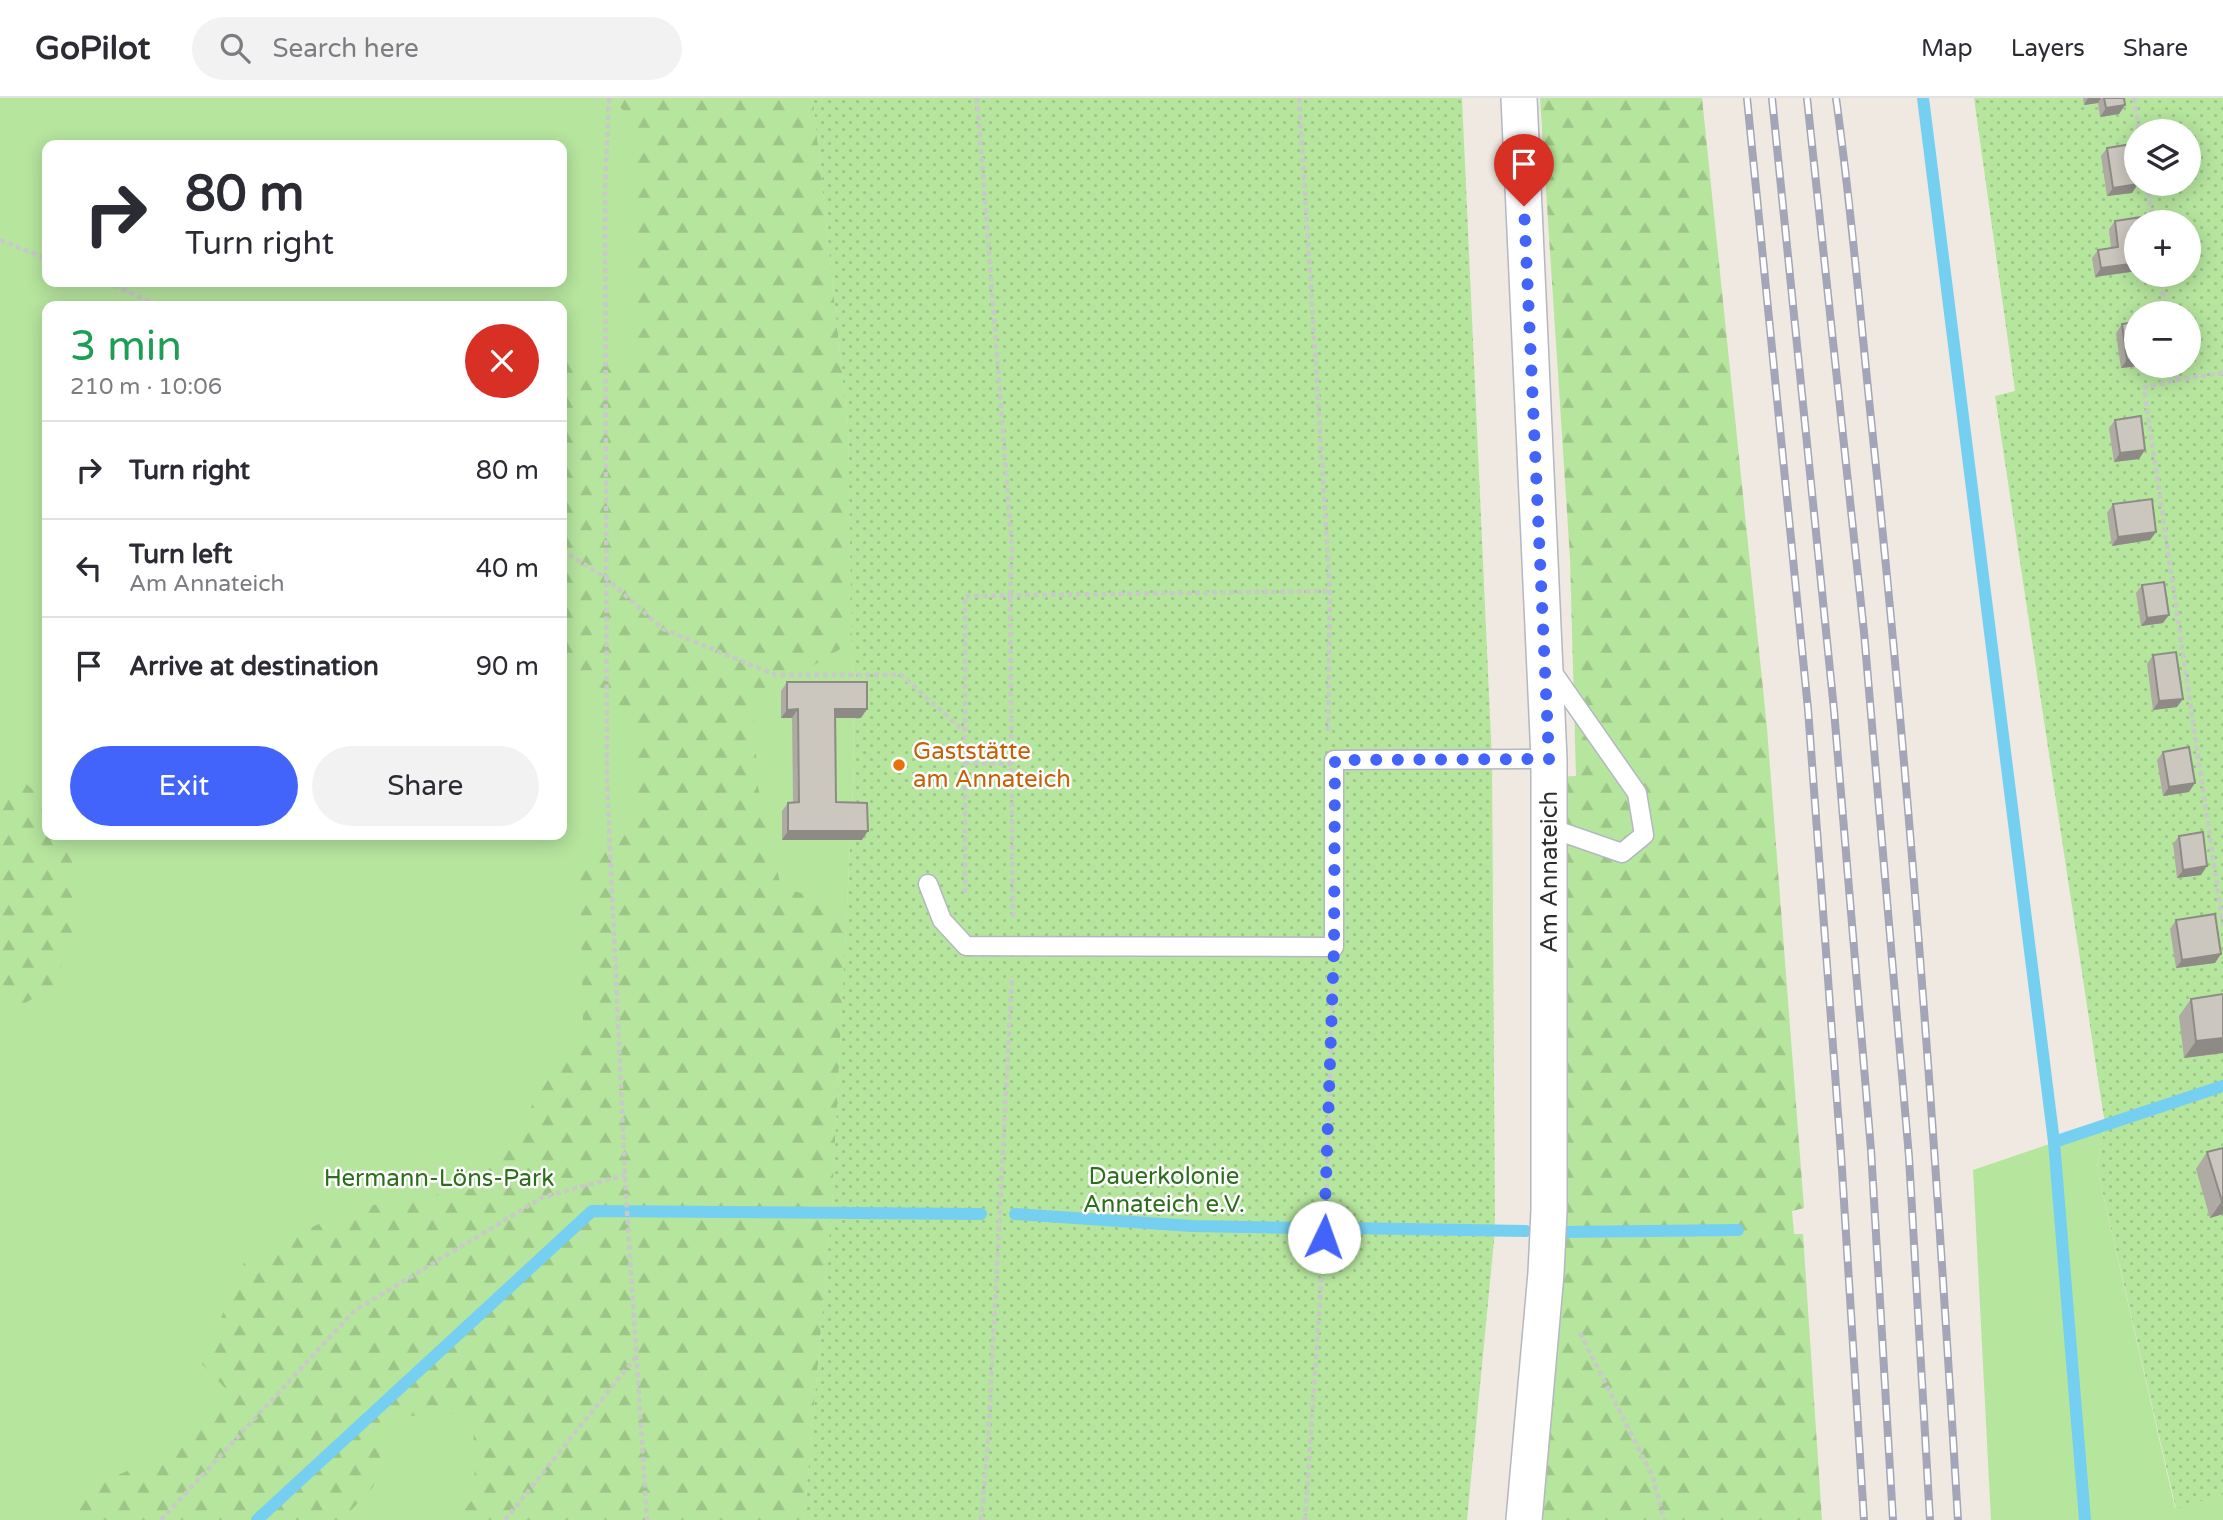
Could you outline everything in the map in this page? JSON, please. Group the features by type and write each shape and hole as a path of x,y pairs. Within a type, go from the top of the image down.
{"street":[{"name":"Am Annateich","path":"1519,98 1546,663 1550,828 1549,1211 1524,1520"}],"lane":[{"path":"1546,663 1637,793 1644,835 1622,853 1550,828"},
{"path":"928,884 942,920 966,946 1334,947 1335,760 1549,759"}],"path":[{"path":"609,98 605,189 607,784 626,1195 647,1520"},
{"path":"976,98 1012,549 1010,596 1013,946 988,1441 981,1520"},
{"path":"1299,98 1330,591 1328,738 1335,760"},
{"path":"2134,98 2137,119"},
{"path":"0,240 42,257"},
{"path":"117,287 149,301"},
{"path":"2223,373 2144,388 2223,926"},
{"path":"567,553 607,579 663,629 776,675 901,675 965,732"},
{"path":"966,946 965,596 1330,591"},
{"path":"965,763 1012,764"},
{"path":"1305,1520 1326,1211 1334,947"},
{"path":"161,1520 354,1311 543,1197 625,1175"},
{"path":"1580,1333 1653,1477 1664,1520"},
{"path":"505,1520 636,1357"}],"green space":[{"name":"Hermann-Löns-Park","path":"0,98 813,98 848,429 854,766 832,1206 804,1520 0,1520"},
{"path":"611,98 813,98 848,429 852,642 753,702 758,787 781,887 847,907 832,1206 804,1520 457,1520 475,1496 473,1412 393,1417 373,1487 342,1520 75,1520 77,1492 180,1449 228,1391 202,1364 246,1258 353,1208 435,1196 507,1146 583,1023 580,870 639,805 628,720 567,672 567,362 634,366 630,117"},
{"name":"Dauerkolonie Annateich e.V.","path":"813,98 1462,98 1492,761 1495,1230 1467,1520 804,1520 832,1206 854,766 848,429"},
{"path":"1540,98 1702,98 1767,728 1804,1208 1792,1211 1794,1234 1803,1234 1822,1520 1509,1520 1532,1263 1545,777 1576,776 1570,558"},
{"path":"1974,98 2223,98 2223,1494 2176,1509 2097,1168 2105,1125 1995,396 2015,391"},
{"path":"0,776 17,776 42,798 42,840 68,840 79,864 77,927 53,987 13,1010 0,1008"},
{"path":"2105,1125 2097,1168 2175,1508 2223,1493 2223,1520 1991,1520 1973,1170"}],"building":[{"path":"2104,98 2124,98 2125,105 2106,108"},
{"path":"2124,145 2124,186 2113,188 2107,148"},
{"path":"2124,220 2124,265 2101,268 2098,250 2118,247 2115,221"},
{"path":"2141,416 2145,450 2120,453 2115,420"},
{"path":"2152,499 2156,532 2118,537 2113,504"},
{"path":"2164,582 2169,615 2147,618 2142,585"},
{"path":"2176,652 2183,699 2159,701 2153,655"},
{"path":"787,682 867,682 867,709 835,709 836,802 867,803 868,831 788,831 788,803 799,802 798,709 787,710"},
{"path":"2189,747 2195,783 2169,787 2163,752"},
{"path":"2203,832 2207,866 2183,870 2179,836"},
{"path":"2215,914 2221,954 2182,960 2176,920"},
{"path":"2223,994 2223,1038 2196,1041 2191,999"},
{"path":"2223,1148 2223,1200 2222,1201 2207,1152"}],"waterway":[{"path":"1923,98 2054,1142 2085,1520"},
{"path":"2054,1142 2223,1086"},
{"path":"257,1520 592,1211 981,1214"},
{"path":"1015,1214 1192,1226 1301,1228"},
{"path":"1344,1228 1526,1231"},
{"path":"1561,1232 1738,1230"}],"railway":[{"path":"1747,98 1808,709 1841,1154 1864,1520"},
{"path":"1772,98 1834,710 1871,1150 1893,1520"},
{"path":"1807,98 1864,632 1909,1157 1930,1520"},
{"path":"1836,98 1851,218 1910,831 1941,1244 1958,1520"}],"place":[{"name":"Gaststätte am Annateich","path":"899,765"}],"route":[{"path":"1324,1237 1334,947 1335,760 1549,759 1524,206"}]}
